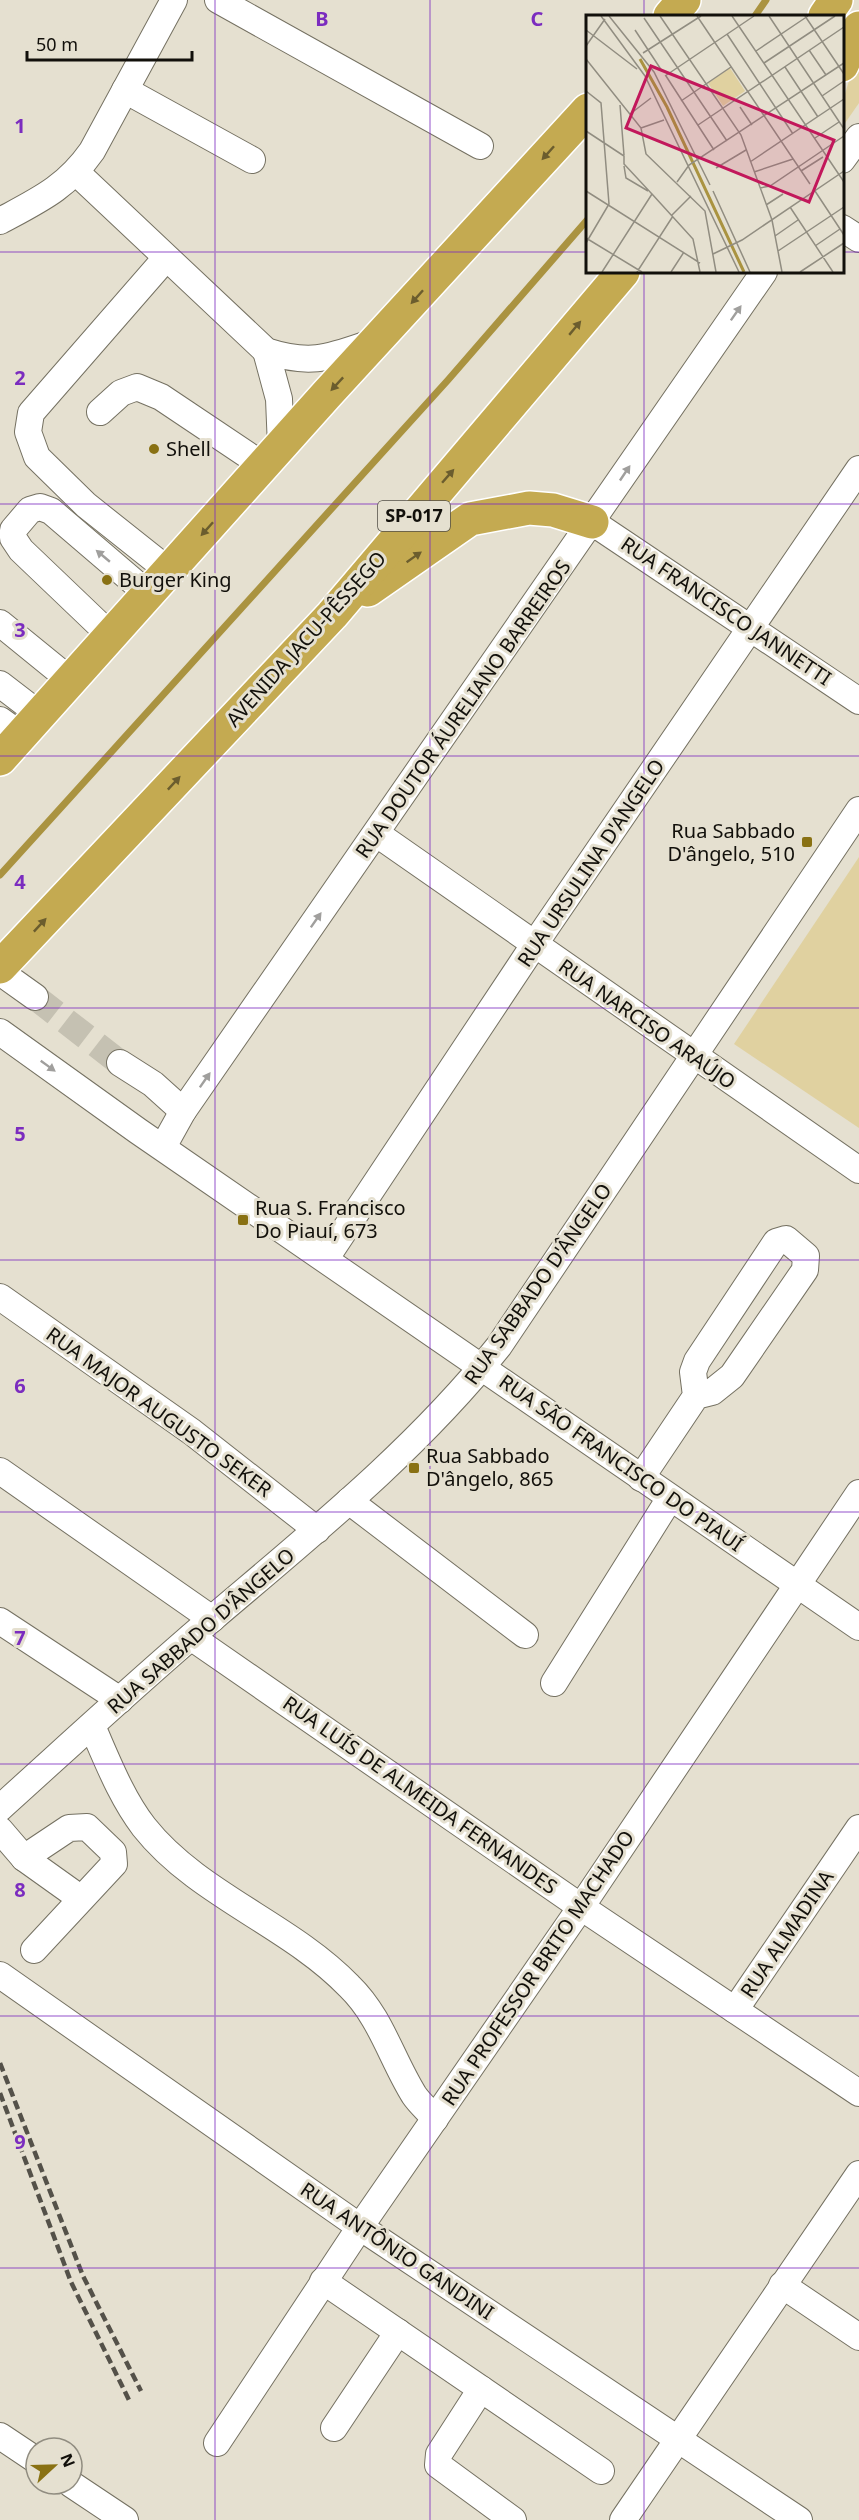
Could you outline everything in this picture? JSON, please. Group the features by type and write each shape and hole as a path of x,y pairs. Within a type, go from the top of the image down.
{"highway":[{"path":"671,15 684,0"},
{"path":"826,15 836,0"},
{"path":"844,63 859,28"},
{"path":"15,732 70,680 586,112"},
{"name":"AVENIDA JACU-PÊSSEGO","path":"0,967 332,615 622,273"},
{"path":"332,615 470,519 529,508 554,510 592,522"}],"street":[{"path":"0,221 52,194 77,173 174,0"},
{"path":"218,0 480,146"},
{"path":"654,15 664,0"},
{"path":"125,90 252,160"},
{"path":"844,159 859,137"},
{"path":"77,173 266,351 294,360 318,359 377,341"},
{"path":"844,229 859,238"},
{"path":"158,582 86,505 37,457 28,432 31,413 166,258"},
{"name":"RUA DOUTOR ÁURELIANO BARREIROS","path":"163,1148 183,1111 763,273"},
{"path":"100,412 122,393 137,387 161,397 273,457 279,399 266,351"},
{"name":"RUA URSULINA D'ANGELO","path":"326,1258 534,945 859,469"},
{"path":"110,635 13,538 14,530 30,510 40,507 51,511 158,582"},
{"name":"RUA FRANCISCO JANNETTI","path":"592,522 859,701"},
{"path":"0,623 70,680"},
{"path":"0,684 15,732"},
{"name":"RUA SABBADO D'ÂNGELO","path":"0,1808 191,1637 349,1501 421,1435 483,1367 500,1346 859,810"},
{"name":"RUA NARCISO ARAÚJO","path":"376,834 859,1170"},
{"path":"0,972 35,997"},
{"name":"RUA SÃO FRANCISCO DO PIAUÍ","path":"0,1032 163,1148 859,1627"},
{"path":"120,1063 153,1084 183,1111"},
{"path":"641,1478 696,1396 693,1372 697,1361 776,1242 786,1239 806,1256 805,1270 732,1376 712,1392 696,1396"},
{"name":"RUA MAJOR AUGUSTO SEKER","path":"0,1297 192,1432 317,1530"},
{"path":"0,1471 212,1619"},
{"name":"RUA PROFESSOR BRITO MACHADO","path":"217,2443 323,2281 581,1907 859,1493"},
{"path":"554,1683 670,1498"},
{"path":"349,1501 525,1635"},
{"path":"0,1621 120,1700"},
{"name":"RUA LUÍS DE ALMEIDA FERNANDES","path":"191,1637 581,1907 859,2093"},
{"path":"92,1726 127,1801 144,1828 172,1855 204,1880 304,1946 348,1984 365,2003 382,2028 415,2096 435,2119"},
{"path":"24,1858 69,1828 87,1827 113,1852 114,1864 34,1950"},
{"name":"RUA ALMADINA","path":"735,2010 859,1828"},
{"path":"0,1830 24,1858 80,1898"},
{"name":"RUA ANTÔNIO GANDINI","path":"0,1975 360,2228 800,2520"},
{"path":"622,2520 859,2174"},
{"path":"323,2281 601,2471"},
{"path":"782,2285 859,2337"},
{"path":"334,2428 398,2332"},
{"path":"481,2389 439,2454 438,2465 513,2520"},
{"path":"0,2436 24,2452"},
{"path":"84,2493 125,2520"}],"shaded area":[{"path":"859,49 859,103 844,125 844,97"},
{"path":"859,857 859,1128 734,1044"}],"waterway":[{"path":"756,15 766,0"},
{"path":"0,875 448,380 586,221"}],"tunnel":[{"path":"35,997 120,1063"}],"railway":[{"path":"0,2063 83,2276 141,2391"},
{"path":"0,2093 71,2282 129,2400"}],"place":[{"name":"Shell","path":"154,449"},
{"name":"Burger King","path":"107,580"},
{"name":"Rua Sabbado D'ângelo, 510","path":"807,842"},
{"name":"Rua S. Francisco Do Piauí, 673","path":"243,1220"},
{"name":"Rua Sabbado D'ângelo, 865","path":"414,1468"}]}
